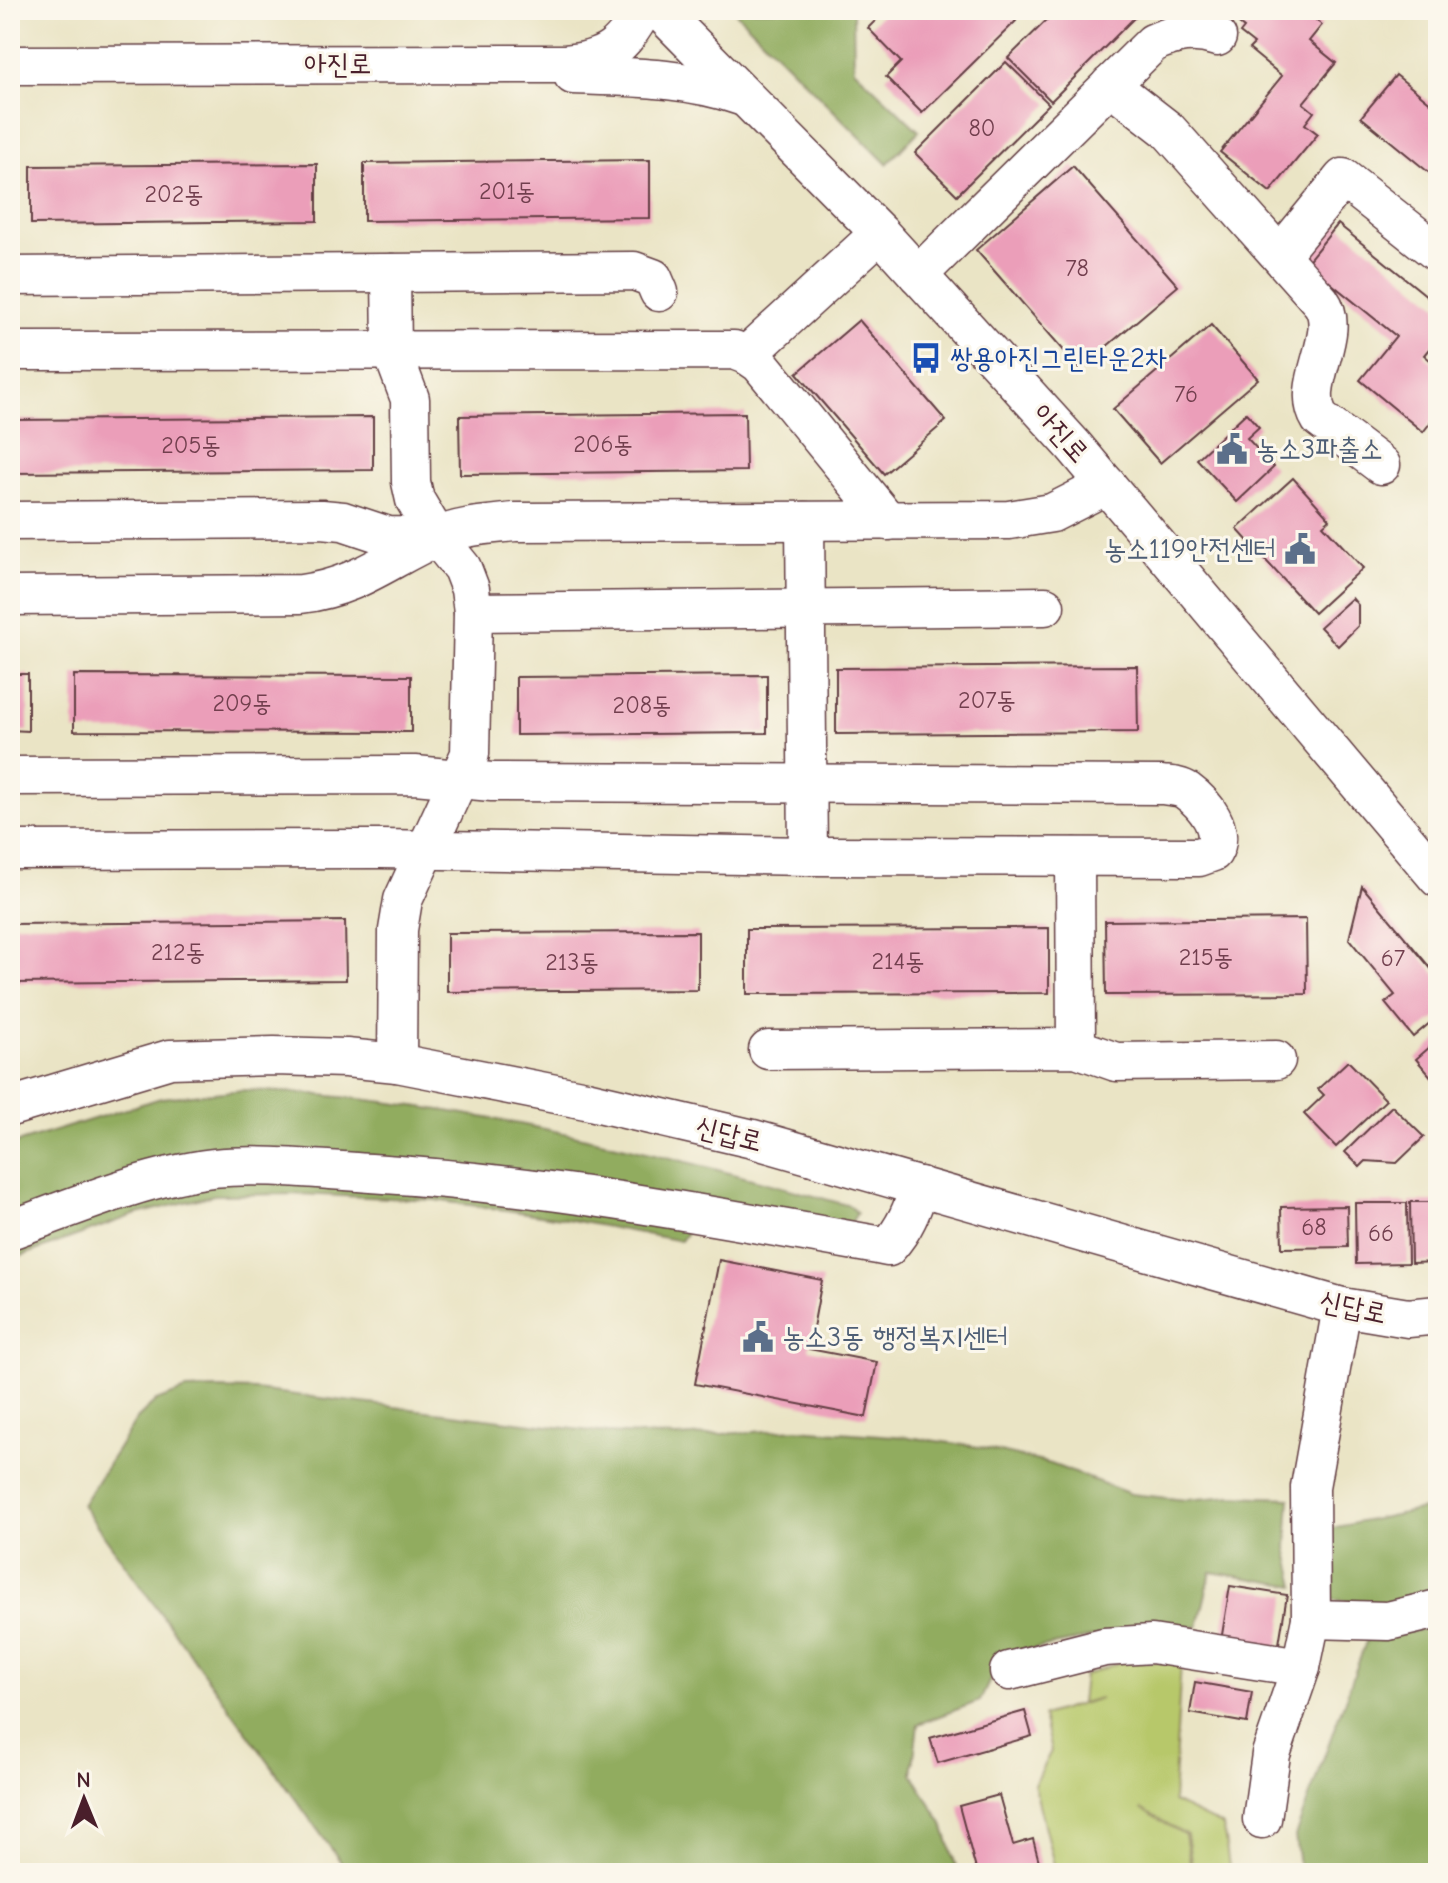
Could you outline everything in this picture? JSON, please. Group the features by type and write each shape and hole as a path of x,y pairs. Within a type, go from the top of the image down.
{"street":[{"name":"아진로","path":"10,65 589,62 607,55 619,45 643,10"},
{"name":"아진로","path":"659,10 880,233 1107,485 1438,878"},
{"path":"918,275 1153,43 1189,32 1217,37"},
{"path":"467,64 522,72 670,80 699,84 743,97"},
{"path":"1110,85 1168,130 1326,309 1327,326 1315,387 1315,410 1320,419 1381,465"},
{"path":"1280,255 1343,178 1438,253"},
{"path":"747,355 880,233"},
{"path":"10,276 634,271 653,278 659,292"},
{"path":"391,273 392,351 410,399 411,482 415,500 437,537 462,568 470,589 473,612 472,741 467,767 424,850 403,900 398,930 397,1063"},
{"path":"10,351 734,350 760,364 888,521"},
{"path":"10,596 301,594 326,591 354,582 437,537 462,529 515,522 888,521 1031,517 1052,513 1107,485"},
{"path":"10,521 322,519 343,521 388,536 437,537"},
{"path":"805,521 808,856"},
{"path":"473,612 1045,606"},
{"path":"10,776 415,775 492,782 1162,785 1188,792 1213,820 1218,832 1213,852 1199,857 808,856 424,850 10,850"},
{"path":"1075,857 1076,1048"},
{"path":"768,1050 1076,1048 1116,1062 1276,1060"},
{"name":"신답로","path":"10,1107 170,1059 290,1056 397,1063 586,1100 738,1135 1342,1307 1408,1318 1438,1315"},
{"path":"10,1230 127,1187 213,1168 296,1168 437,1177 562,1193 888,1247 910,1216 920,1186"},
{"path":"1262,1819 1271,1754 1301,1667 1311,1619 1310,1487 1342,1307"},
{"path":"1311,1619 1388,1621 1438,1609"},
{"path":"1009,1671 1104,1647 1152,1644 1301,1667"}],"green space":[{"path":"733,10 853,10 854,69 919,131 887,164"},
{"path":"244,1090 397,1104 550,1130 776,1185 850,1206 857,1213 849,1226 708,1202 681,1241 561,1218 435,1200 297,1194 214,1195 134,1215 10,1260 10,1145 161,1098"},
{"path":"186,1390 255,1390 607,1433 677,1437 797,1429 908,1437 979,1447 1051,1464 1131,1494 1186,1500 1232,1496 1290,1498 1287,1548 1296,1586 1211,1572 1198,1627 1151,1626 1002,1655 980,1701 918,1724 912,1774 943,1824 958,1873 349,1873 82,1505 137,1419 156,1401"},
{"path":"1438,1506 1438,1588 1381,1604 1324,1599 1322,1530"},
{"path":"1438,1629 1438,1873 1300,1873 1295,1836 1367,1639"},
{"path":"1120,1662 1181,1662 1173,1802 1223,1826 1230,1873 1193,1873 1187,1835 1141,1809 1185,1835 1192,1873 1056,1873 1034,1784 1051,1751 1043,1716 1100,1698 1081,1703 1084,1676"}],"building":[{"path":"886,10 1005,10 1016,21 922,113 886,77 901,62 868,28"},
{"path":"1057,10 1142,10 1051,101 1008,58"},
{"path":"1221,10 1303,10 1322,25 1309,41 1336,63 1303,103 1314,112 1305,124 1318,134 1270,192 1220,152 1282,76 1249,49 1254,44 1240,33 1244,28"},
{"path":"1006,62 1049,104 957,195 915,153"},
{"path":"1396,75 1438,109 1438,180 1361,117"},
{"path":"650,160 650,218 364,221 364,163"},
{"path":"317,164 317,221 31,224 31,166"},
{"path":"1073,166 1178,286 1080,369 976,250"},
{"path":"1338,224 1438,305 1438,338 1424,355 1438,367 1438,413 1423,432 1360,380 1396,336 1306,263"},
{"path":"859,320 946,421 884,474 797,373"},
{"path":"1211,325 1258,379 1160,463 1113,409"},
{"path":"745,413 746,471 460,474 459,416"},
{"name":"농소3파출소","path":"1246,413 1259,427 1247,438 1274,467 1237,502 1197,459"},
{"path":"373,417 373,470 10,473 10,420"},
{"name":"농소119안전센터","path":"1293,478 1330,519 1323,525 1363,568 1314,613 1237,529"},
{"path":"1352,598 1358,605 1358,626 1338,646 1320,627"},
{"path":"1137,666 1138,732 836,734 836,668"},
{"path":"10,674 28,674 28,731 10,730"},
{"path":"74,675 411,676 411,732 74,731"},
{"path":"767,675 767,733 516,735 516,677"},
{"path":"1362,886 1438,977 1438,1016 1413,1037 1385,1003 1395,995 1349,939"},
{"path":"1306,919 1307,994 1106,995 1105,921"},
{"path":"345,921 346,980 10,983 10,924"},
{"path":"1049,928 1049,993 747,994 747,929"},
{"path":"698,932 698,990 447,992 447,933"},
{"path":"1438,1040 1438,1085 1416,1059"},
{"path":"1348,1061 1386,1100 1336,1147 1304,1114 1324,1095 1318,1089"},
{"path":"1392,1106 1424,1137 1397,1163 1366,1161 1360,1167 1345,1152"},
{"path":"1410,1202 1438,1202 1438,1262 1411,1263"},
{"path":"1355,1203 1407,1203 1408,1263 1356,1264"},
{"path":"1347,1206 1348,1247 1282,1248 1281,1207"},
{"path":"719,1260 822,1280 809,1349 877,1362 866,1417 695,1384"},
{"path":"1230,1586 1287,1595 1278,1650 1221,1641"},
{"path":"1195,1682 1252,1692 1247,1723 1190,1713"},
{"path":"1025,1711 1032,1736 938,1763 930,1738"},
{"path":"999,1795 1013,1845 1033,1839 1042,1873 977,1873 959,1806"}],"place":[{"name":"쌍용아진그린타운2차","path":"926,358"},
{"name":"농소3파출소","path":"1232,449"},
{"name":"농소119안전센터","path":"1300,549"},
{"name":"농소3동 행정복지센터","path":"758,1337"}]}
